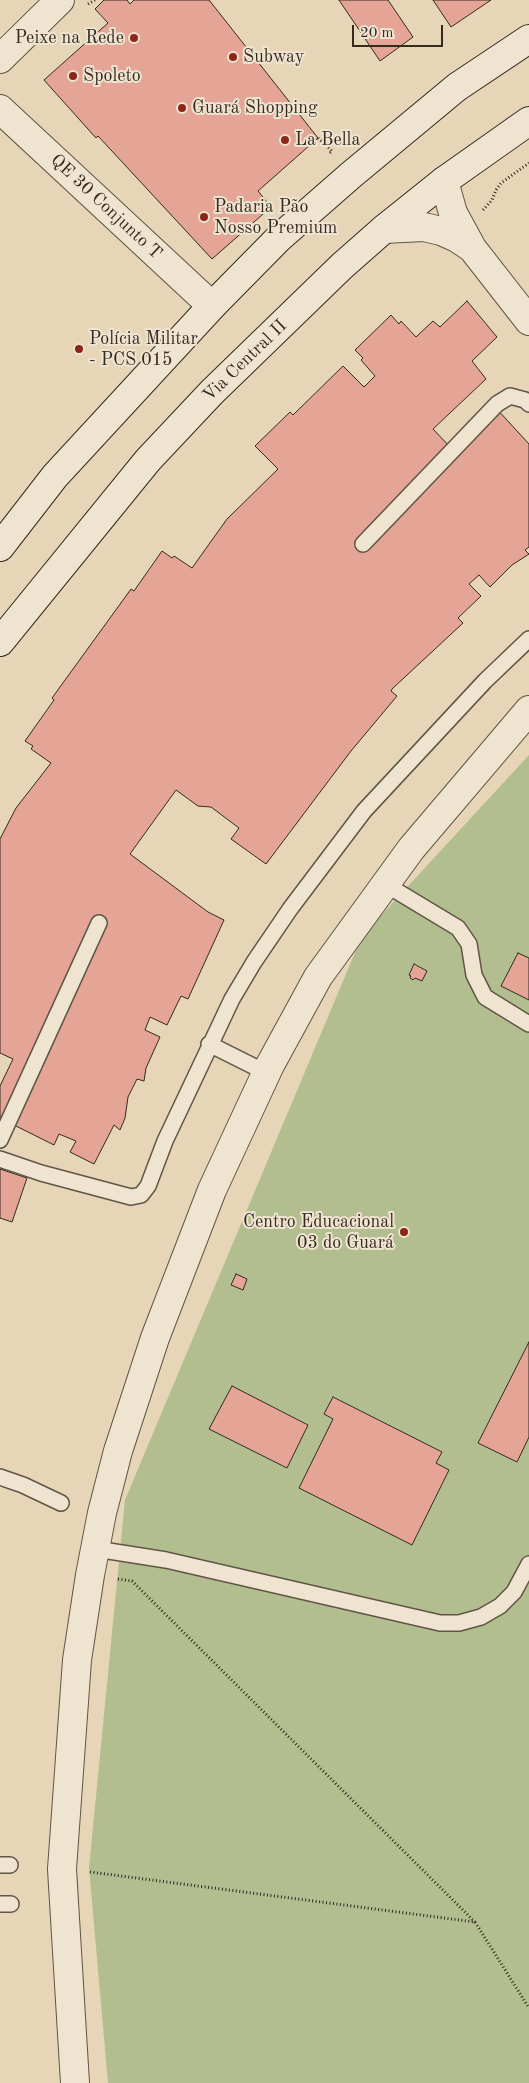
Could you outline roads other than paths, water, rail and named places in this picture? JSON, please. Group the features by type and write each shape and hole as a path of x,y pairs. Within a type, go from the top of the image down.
{"street":[{"path":"0,59 60,0"},
{"path":"0,547 55,476 212,306 279,238 458,86 529,39"},
{"name":"QE 30 Conjunto T","path":"0,109 212,306"},
{"name":"Via Central II","path":"0,642 148,460 212,392 342,266 384,229 444,181 529,121"},
{"path":"444,181 447,198 466,238 529,321"},
{"path":"384,229 424,227 466,238"},
{"path":"74,2083 62,1868 77,1660 102,1513 118,1451 154,1338 212,1190 266,1073 318,977 411,849 529,710"}],"lane":[{"path":"364,544 496,404 510,396 525,400 529,404"},
{"path":"0,1159 41,1173 131,1197 141,1196 148,1186 165,1140 209,1044 254,962 290,910 364,811 484,681 529,639"},
{"path":"384,884 458,928 469,944 474,975 485,997 529,1024"},
{"path":"0,1140 99,923"},
{"path":"209,1044 266,1073"},
{"path":"0,1477 23,1484 61,1504"},
{"path":"96,1549 175,1562 440,1623 459,1623 481,1617 500,1606 514,1592 529,1564"}],"place":[{"name":"Peixe na Rede","path":"134,38"},
{"name":"Subway","path":"233,57"},
{"name":"Spoleto","path":"73,76"},
{"name":"Guará Shopping","path":"182,108"},
{"name":"La Bella","path":"285,140"},
{"name":"Padaria Pão Nosso Premium","path":"204,217"},
{"name":"Polícia Militar - PCS 015","path":"79,349"},
{"name":"Centro Educacional 03 do Guará","path":"404,1232"}]}
